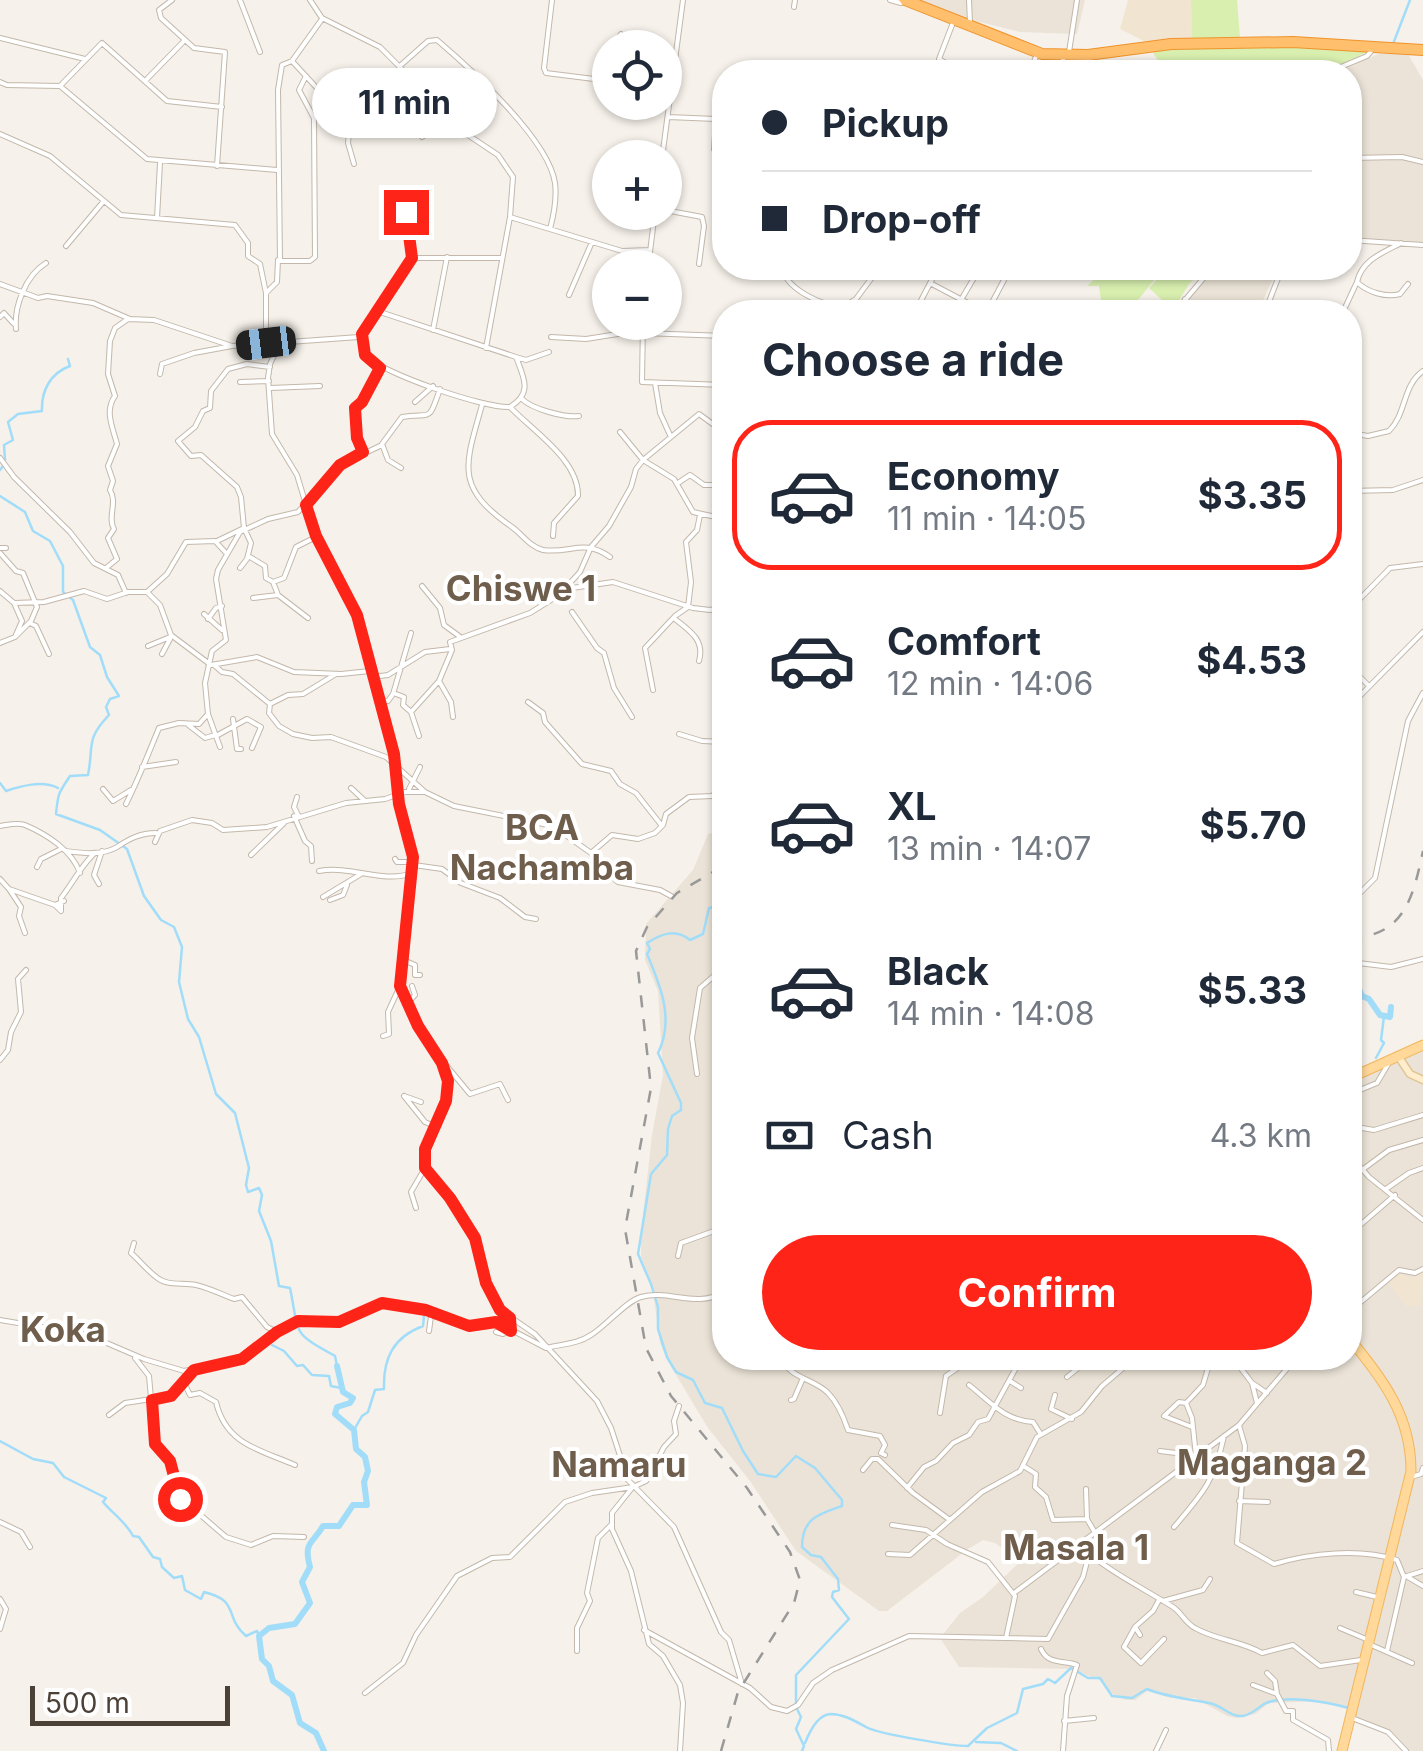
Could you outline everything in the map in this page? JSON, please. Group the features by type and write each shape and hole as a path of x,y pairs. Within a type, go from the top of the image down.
{"highway":[{"path":"905,0 1038,54 1065,56 1184,44 1299,42 1423,50"}],"main road":[{"path":"1362,1072 1423,1045"},
{"path":"1342,1751 1411,1477 1409,1440 1397,1402 1362,1354"}],"street":[{"path":"172,0 158,10 158,15 196,49 225,52 217,166"},
{"path":"240,0 260,52"},
{"path":"310,0 322,18 372,41 473,139 498,155 508,169 515,184 486,348"},
{"path":"552,0 545,71 592,79"},
{"path":"678,30 683,0"},
{"path":"794,8 795,0"},
{"path":"890,0 920,6"},
{"path":"969,0 970,27"},
{"path":"1068,0 1076,10"},
{"path":"1066,60 1077,0"},
{"path":"266,294 278,282 280,74 282,65 292,61 322,18"},
{"path":"941,60 954,20"},
{"path":"0,38 86,60"},
{"path":"145,82 185,40"},
{"path":"400,66 428,41 437,40 534,138 548,160 555,182 550,229"},
{"path":"60,86 102,43 166,101 222,107"},
{"path":"1358,60 1367,56 1375,45"},
{"path":"1035,60 1038,54"},
{"path":"292,61 350,124 348,143 354,164"},
{"path":"278,260 315,257 314,118 298,86 306,76"},
{"path":"0,82 60,86 140,156 277,170"},
{"path":"422,137 436,128 443,110"},
{"path":"682,118 712,119"},
{"path":"0,134 50,156 121,215 235,225 248,243 248,256 259,261 266,294 266,343"},
{"path":"1362,157 1385,156 1423,162"},
{"path":"157,218 160,161"},
{"path":"66,246 103,202"},
{"path":"406,212 412,258 362,337 365,355 380,368 482,405 510,407 522,399 527,389 516,357"},
{"path":"682,213 703,219 699,264"},
{"path":"510,216 619,250"},
{"path":"650,250 653,230"},
{"path":"1362,241 1423,245"},
{"path":"569,295 592,242"},
{"path":"1362,272 1369,260 1401,244"},
{"path":"433,330 447,257"},
{"path":"412,258 502,258"},
{"path":"1,314 15,327 23,292 35,269 46,262"},
{"path":"787,280 820,300"},
{"path":"921,300 932,280"},
{"path":"930,283 960,300 972,280"},
{"path":"993,300 1004,280"},
{"path":"1184,299 1201,280"},
{"path":"1348,300 1357,280 1363,287 1391,296 1400,294 1408,284"},
{"path":"0,284 38,298 93,303 130,319 154,320 232,346"},
{"path":"377,311 516,357 529,360 549,352"},
{"path":"106,568 117,559 108,538 114,528 110,522 114,498 108,466 117,444 109,424 110,402 115,396 108,374 109,347 115,328 130,319"},
{"path":"682,334 712,335"},
{"path":"160,374 162,364 232,346 362,337"},
{"path":"551,338 592,337"},
{"path":"643,340 642,381 712,385"},
{"path":"281,341 268,381 273,438 296,475 316,537 354,606 396,763 399,804 414,864 400,984 388,1012 389,1034 383,1036"},
{"path":"240,568 251,543 244,528 237,487 214,464 202,455 192,456 178,441 195,428 203,411 210,408 212,391 228,369 247,364 270,366"},
{"path":"363,452 355,408 367,396 380,368"},
{"path":"1362,435 1389,431 1400,416 1412,380 1423,371"},
{"path":"240,382 268,381"},
{"path":"655,383 660,413 670,436"},
{"path":"269,389 320,386"},
{"path":"415,402 432,386"},
{"path":"14,603 36,603 84,590 108,599 147,592 170,571 186,542 215,542 244,528 294,514 340,465 382,446 402,417 421,419 428,415 440,389"},
{"path":"522,399 528,405 569,417 579,416"},
{"path":"482,405 468,459 471,488 480,502 534,547 547,550 580,545 610,557"},
{"path":"510,407 568,465 577,482 578,496 554,523 552,536"},
{"path":"411,712 440,681 451,640 530,613 564,589 580,572 591,547 609,526 643,460 699,414 712,424"},
{"path":"620,432 643,460 678,484 690,509 712,517"},
{"path":"382,446 387,464 401,468"},
{"path":"0,458 94,563 118,576 126,593"},
{"path":"678,484 690,474 704,485 712,485"},
{"path":"1362,491 1393,490 1423,480"},
{"path":"653,690 645,648 688,607 691,582 686,542 699,525 700,515"},
{"path":"220,747 212,716 208,714 205,683 213,649 226,640 216,579 244,528"},
{"path":"273,582 284,578 296,547 316,537"},
{"path":"215,542 228,555"},
{"path":"0,644 30,623 38,608 23,573 16,572 2,550"},
{"path":"248,556 265,566 266,578 273,582 278,595 308,618"},
{"path":"1362,597 1390,568 1423,564"},
{"path":"564,589 613,582 688,607 712,610"},
{"path":"422,586 440,608 444,625 462,637"},
{"path":"0,591 14,603 22,621 16,636"},
{"path":"147,592 160,606 171,636 222,672 233,674 270,704"},
{"path":"253,598 278,595"},
{"path":"208,619 222,606"},
{"path":"572,612 596,648 604,653 614,688 632,716"},
{"path":"204,614 222,630"},
{"path":"676,619 697,638 701,648 699,661"},
{"path":"30,623 36,626 50,654"},
{"path":"1362,693 1423,632"},
{"path":"380,700 388,701 393,694 411,633"},
{"path":"148,646 171,636"},
{"path":"162,654 171,636"},
{"path":"1416,639 1423,646"},
{"path":"212,665 257,657 288,671 388,674 427,652 450,650"},
{"path":"270,704 288,695 304,694 336,674"},
{"path":"1362,679 1369,686"},
{"path":"440,681 453,717"},
{"path":"1362,890 1374,878 1408,721 1423,693"},
{"path":"393,694 404,697 403,705 411,712 419,736"},
{"path":"528,702 543,713 545,722 582,764 611,772 620,784 636,793 662,826"},
{"path":"270,704 269,713 286,731 361,746 396,763 425,792 454,806 553,826 591,853 621,883 655,888 671,896"},
{"path":"126,804 159,728 199,724 208,714"},
{"path":"233,719 236,749 241,749"},
{"path":"187,724 205,738 247,719 262,727 252,748"},
{"path":"679,734 712,741"},
{"path":"141,767 176,762"},
{"path":"409,792 420,767"},
{"path":"103,788 113,801 134,787"},
{"path":"351,788 365,801"},
{"path":"37,867 41,860 64,850 102,851 192,820 212,823 224,830 267,827 296,816 425,792"},
{"path":"591,853 612,834 638,839 656,832 666,814 688,797 712,795"},
{"path":"296,796 294,808 312,861"},
{"path":"251,854 278,832 286,819"},
{"path":"0,826 23,824 64,850 80,873"},
{"path":"156,842 158,833"},
{"path":"410,844 416,834"},
{"path":"410,844 420,841"},
{"path":"99,884 94,874 102,851"},
{"path":"8,889 60,904 95,852"},
{"path":"394,859 442,869 458,882 500,898 525,917 536,919"},
{"path":"320,871 350,868 362,874 398,879 414,874"},
{"path":"327,899 362,874"},
{"path":"0,879 21,907"},
{"path":"25,933 19,916 26,895"},
{"path":"401,959 415,965 415,975 420,976"},
{"path":"1362,963 1391,967 1423,959"},
{"path":"0,1060 8,1050 13,1025 21,1012 18,980 26,970"},
{"path":"697,1074 692,1038 700,988 712,978"},
{"path":"390,981 400,984"},
{"path":"400,984 424,1039 470,1094 500,1084 508,1100"},
{"path":"408,1003 415,995 412,986"},
{"path":"416,1208 411,1194 425,1168 425,1149 446,1101 448,1081 437,1056"},
{"path":"1362,1089 1377,1083 1394,1058 1423,1080"},
{"path":"421,1102 404,1096 434,1126"},
{"path":"1362,1128 1374,1130 1423,1114"},
{"path":"1423,1140 1389,1150 1362,1170 1423,1220"},
{"path":"425,1168 475,1238 486,1283 500,1310 530,1329 597,1401 632,1488 674,1527 721,1632 729,1640 742,1684"},
{"path":"1386,1189 1408,1172 1423,1168"},
{"path":"1362,1221 1395,1195"},
{"path":"678,1256 682,1242 712,1232"},
{"path":"134,1242 132,1253 154,1276 172,1284 197,1286 206,1292 242,1296 267,1327 277,1332"},
{"path":"1362,1300 1399,1270 1416,1273 1423,1269"},
{"path":"0,1320 88,1335 167,1368 194,1370 242,1359 296,1322 339,1322 386,1302 426,1310 469,1326 496,1322 546,1348 588,1338 632,1301 655,1295 712,1298"},
{"path":"426,1310 431,1316 429,1332"},
{"path":"510,1318 511,1331"},
{"path":"496,1332 511,1331"},
{"path":"132,1354 149,1376 155,1444 170,1461 180,1499 193,1499 200,1506 198,1512 226,1537 251,1544 273,1536 304,1537"},
{"path":"109,1415 126,1403 171,1396 194,1370"},
{"path":"789,1370 828,1392 851,1432 880,1436 885,1456"},
{"path":"940,1413 946,1376 955,1370"},
{"path":"908,1488 924,1468 953,1443 969,1436 978,1422 988,1418 1015,1370"},
{"path":"1067,1377 1076,1370"},
{"path":"888,1554 910,1555 982,1492 1024,1466 1041,1434 1072,1419 1123,1370"},
{"path":"1186,1403 1203,1386 1207,1370"},
{"path":"1242,1370 1252,1384 1258,1404"},
{"path":"1014,1593 1239,1425 1286,1370"},
{"path":"790,1400 803,1378"},
{"path":"183,1381 190,1395 200,1393 216,1402 220,1420 241,1442 295,1465"},
{"path":"1010,1381 1022,1388"},
{"path":"1252,1384 1267,1393"},
{"path":"969,1385 1007,1418 1033,1422 1041,1434"},
{"path":"1055,1394 1051,1409 1072,1419"},
{"path":"1186,1403 1179,1402 1164,1417 1192,1427"},
{"path":"1186,1403 1192,1413 1194,1459"},
{"path":"577,1650 577,1628 590,1601 588,1588 596,1543 611,1526 614,1509 632,1488 652,1475 661,1450 676,1434 678,1406"},
{"path":"1239,1425 1245,1443 1237,1543 1270,1563 1340,1553 1399,1561 1405,1577 1387,1651"},
{"path":"1174,1527 1200,1498 1217,1469 1224,1436"},
{"path":"1160,1451 1194,1459"},
{"path":"863,1470 876,1458 950,1520"},
{"path":"1217,1469 1242,1463"},
{"path":"1024,1466 1036,1474 1036,1489 1046,1497 1053,1520 1087,1519"},
{"path":"1411,1477 1421,1474 1423,1468"},
{"path":"365,1693 403,1663 422,1626 465,1569 491,1558 509,1558 568,1500 632,1488"},
{"path":"1086,1488 1087,1519 1094,1531"},
{"path":"1239,1502 1268,1502"},
{"path":"0,1522 21,1532 30,1546"},
{"path":"892,1525 922,1528 988,1562 1014,1593 1015,1605 1006,1638"},
{"path":"611,1526 631,1571 650,1646 664,1656 680,1685 680,1751"},
{"path":"1080,1546 1180,1612 1192,1627 1262,1654 1293,1646 1320,1666 1365,1660"},
{"path":"644,1630 742,1684 778,1710 790,1710 813,1683 832,1670 903,1638 1050,1638 1082,1577 1089,1554"},
{"path":"1405,1577 1423,1571"},
{"path":"1405,1577 1423,1586"},
{"path":"1164,1638 1141,1663 1124,1647 1135,1627 1161,1600 1203,1590 1210,1579"},
{"path":"1356,1592 1381,1600"},
{"path":"0,1599 6,1608 0,1629"},
{"path":"1135,1627 1140,1635"},
{"path":"1340,1628 1402,1661 1412,1662"},
{"path":"1040,1649 1054,1661 1078,1666 1067,1696 1063,1751"},
{"path":"1267,1674 1276,1681 1277,1694 1286,1711 1294,1712 1293,1720 1328,1740 1329,1751"},
{"path":"1253,1685 1277,1694"},
{"path":"1350,1717 1388,1732 1406,1751"},
{"path":"1064,1721 1094,1718"},
{"path":"1156,1751 1166,1730"}],"shaded area":[{"path":"891,0 1085,0 1077,34 1020,32"},
{"path":"1128,0 1191,0 1192,39 1146,42 1120,29"},
{"path":"1378,54 1408,54 1423,80 1423,246 1362,239 1362,61"},
{"path":"1204,280 1272,280 1264,300 1189,297"},
{"path":"712,833 712,1370 1362,1370 1362,1073 1423,1048 1423,1751 1407,1751 1384,1728 1355,1720 1348,1708 1320,1701 1269,1703 1255,1714 1237,1718 1195,1698 1171,1698 1147,1691 1135,1700 1126,1700 1110,1693 1102,1681 1071,1669 959,1667 940,1638 960,1613 1021,1561 995,1543 983,1540 968,1549 887,1611 879,1611 796,1551 750,1481 708,1428 667,1360 660,1343 652,1284 641,1257 652,1135 663,1075 658,991 645,960 646,924 693,870 708,834"},
{"path":"1399,1272 1409,1278 1423,1272 1421,1305 1407,1307 1388,1283"}],"green space":[{"path":"1191,0 1237,0 1240,38 1192,39"},
{"path":"1234,46 1369,47 1369,51 1351,60 1158,60 1152,51"},
{"path":"1094,280 1155,280 1138,300 1101,300 1099,286 1087,286"},
{"path":"1157,280 1193,280 1179,300 1162,300 1149,288"}],"waterway":[{"path":"1393,44 1410,0"},
{"path":"5,460 4,445 13,440 8,422 18,414 42,411 45,389 57,373 70,366 68,359"},
{"path":"0,470 3,466"},
{"path":"0,496 25,512 33,531 50,541 63,566 63,592 73,600 90,647 100,655 119,696 110,699 106,707 109,715 93,737 88,775 70,776 60,793 56,814 100,830 127,849 144,896 161,920 174,927 182,947 179,982 188,1019 199,1037 216,1094 235,1113 249,1168 246,1185 248,1192 259,1188 262,1195 259,1211 271,1241 279,1286 290,1288 300,1331 335,1356 337,1366"},
{"path":"0,783 6,791 38,784 58,788"},
{"path":"712,907 703,934 690,940 668,934 647,943 665,1015 658,1053 681,1110 672,1116 667,1155 651,1174 638,1254 658,1307 658,1329 667,1357 676,1372 693,1380 705,1403 722,1408 758,1474 776,1477 796,1456 815,1468 842,1500 842,1506 813,1519 803,1537 802,1547 821,1557 838,1579 839,1590 832,1597 849,1619 796,1675 796,1707 801,1717 796,1729 804,1746 802,1751"},
{"path":"1362,996 1369,999 1380,1015 1390,1017 1391,1007"},
{"path":"1376,1058 1384,1043 1384,1016"},
{"path":"354,1430 368,1412 375,1390 384,1389 392,1350 405,1336 423,1326 424,1316"},
{"path":"272,1345 284,1351 297,1366 303,1365 312,1375 329,1376 331,1386 341,1388"},
{"path":"324,1751 316,1733 300,1723 292,1695 273,1681 269,1666 262,1659 259,1636 269,1628 295,1624 310,1603 302,1582 310,1567 308,1547 323,1526 339,1526 353,1505 367,1505 365,1457 356,1449 354,1430 335,1414 337,1407 353,1398 343,1392 337,1366"},
{"path":"0,1441 33,1459 53,1463 64,1477 106,1498 103,1502 133,1536 139,1537 153,1557 160,1559 162,1567 174,1578 182,1576 185,1590 201,1599 204,1592 223,1600 239,1629 246,1636 257,1631 259,1636"},
{"path":"805,1743 817,1721 830,1714 885,1733 968,1746 987,1728 1017,1713 1023,1689 1048,1679 1055,1683 1071,1668 1088,1678 1100,1678 1112,1696 1132,1698 1147,1689 1214,1704 1238,1716 1272,1701 1294,1699 1349,1708"},
{"path":"976,1742 1001,1743 1017,1751"}],"railway":[{"path":"1362,937 1383,930 1403,911 1423,851"},
{"path":"712,873 677,893 647,927 636,951 651,1088 625,1229 646,1348 671,1396 747,1488 790,1552 800,1580 794,1603 738,1692 721,1751"}],"district":[{"name":"Chiswe 1","path":"521,588"},
{"name":"BCA Nachamba","path":"542,847"},
{"name":"Koka","path":"63,1329"},
{"name":"Maganga 2","path":"1272,1462"},
{"name":"Namaru","path":"619,1464"},
{"name":"Masala 1","path":"1076,1547"}],"route":[{"path":"180,1499 170,1461 159,1451 153,1437 152,1400 171,1396 194,1370 242,1359 298,1321 339,1322 386,1302 426,1310 469,1326 492,1322 511,1331 512,1328 510,1318 500,1310 486,1283 475,1238 425,1168 425,1149 446,1101 448,1081 400,986 413,857 399,804 394,754 357,615 316,536 306,505 340,465 363,452 357,438 355,408 380,368 365,355 362,334 412,258 406,212"}]}
